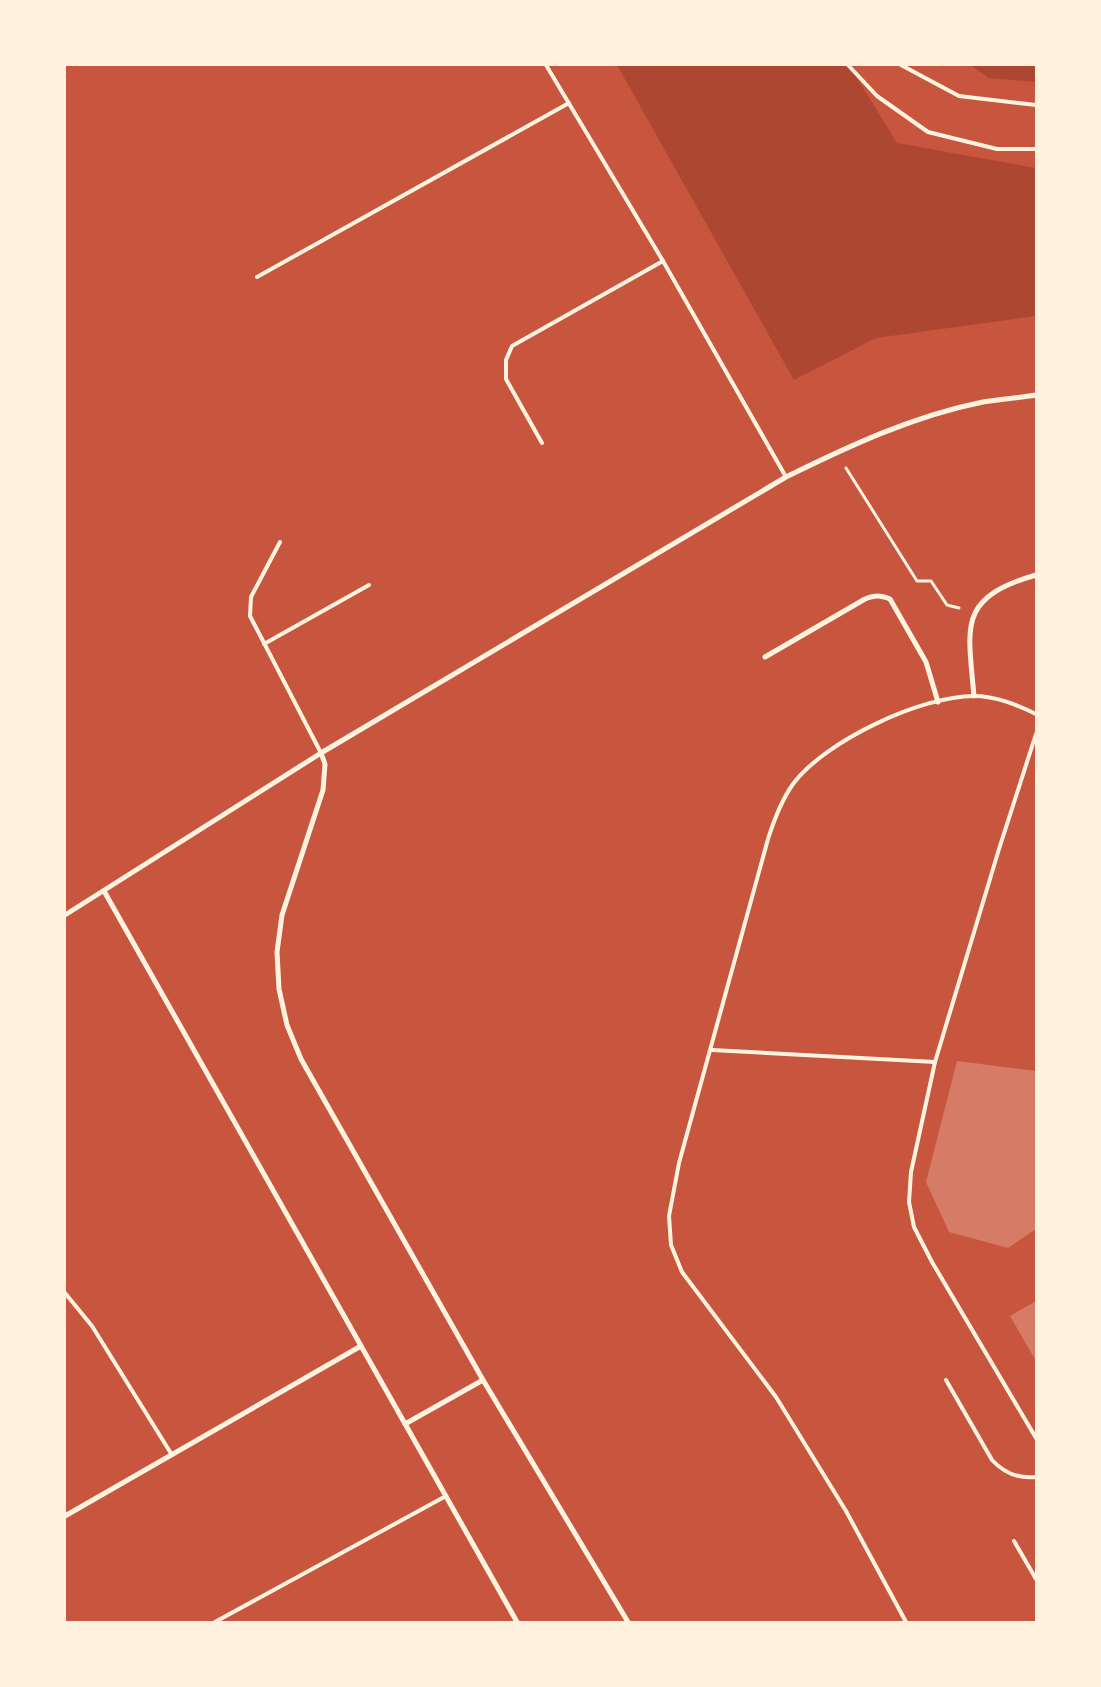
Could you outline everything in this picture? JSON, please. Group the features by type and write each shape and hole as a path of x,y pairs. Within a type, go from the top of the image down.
{"street":[{"path":"65,915 321,752 786,477 836,452 918,420 982,402 1036,396"},
{"path":"974,696 969,629 973,613 984,599 998,589 1036,575"},
{"path":"765,657 873,595 882,595 890,599 920,651 930,673 938,702"},
{"path":"321,752 325,764 326,777 282,915 278,943 278,989 287,1024 301,1059 483,1380 628,1622"},
{"path":"104,891 517,1622"},
{"path":"65,1516 361,1346"},
{"path":"406,1424 483,1380"}],"lane":[{"path":"546,65 662,261 786,477"},
{"path":"848,65 876,96 928,132 997,149 1036,149"},
{"path":"901,65 959,96 1036,105"},
{"path":"257,278 569,103"},
{"path":"542,443 506,379 506,360 512,346 662,261"},
{"path":"280,542 251,597 250,606 253,625 321,752"},
{"path":"264,644 368,585"},
{"path":"906,1622 846,1511 776,1397 682,1272 671,1245 669,1216 673,1188 768,839 778,810 793,784 814,761 838,744 909,710 938,702 974,696 1009,702 1036,714"},
{"path":"1036,734 998,849 936,1062 911,1172 909,1202 914,1227 968,1325 1036,1438"},
{"path":"712,1050 936,1062"},
{"path":"65,1293 92,1326 172,1455"},
{"path":"946,1380 992,1460 1002,1471 1018,1477 1036,1477"},
{"path":"215,1622 446,1496"},
{"path":"1014,1541 1036,1579"}],"path":[{"path":"836,452 917,580 931,580 947,605 973,613"}],"shaded area":[{"path":"617,65 849,65 897,143 1036,168 1036,316 876,338 794,380"},
{"path":"970,65 1036,65 1036,82 989,78"}],"building":[{"path":"957,1061 1036,1071 1036,1229 1008,1248 949,1232 926,1182"},
{"path":"1036,1301 1036,1361 1010,1316"}]}
